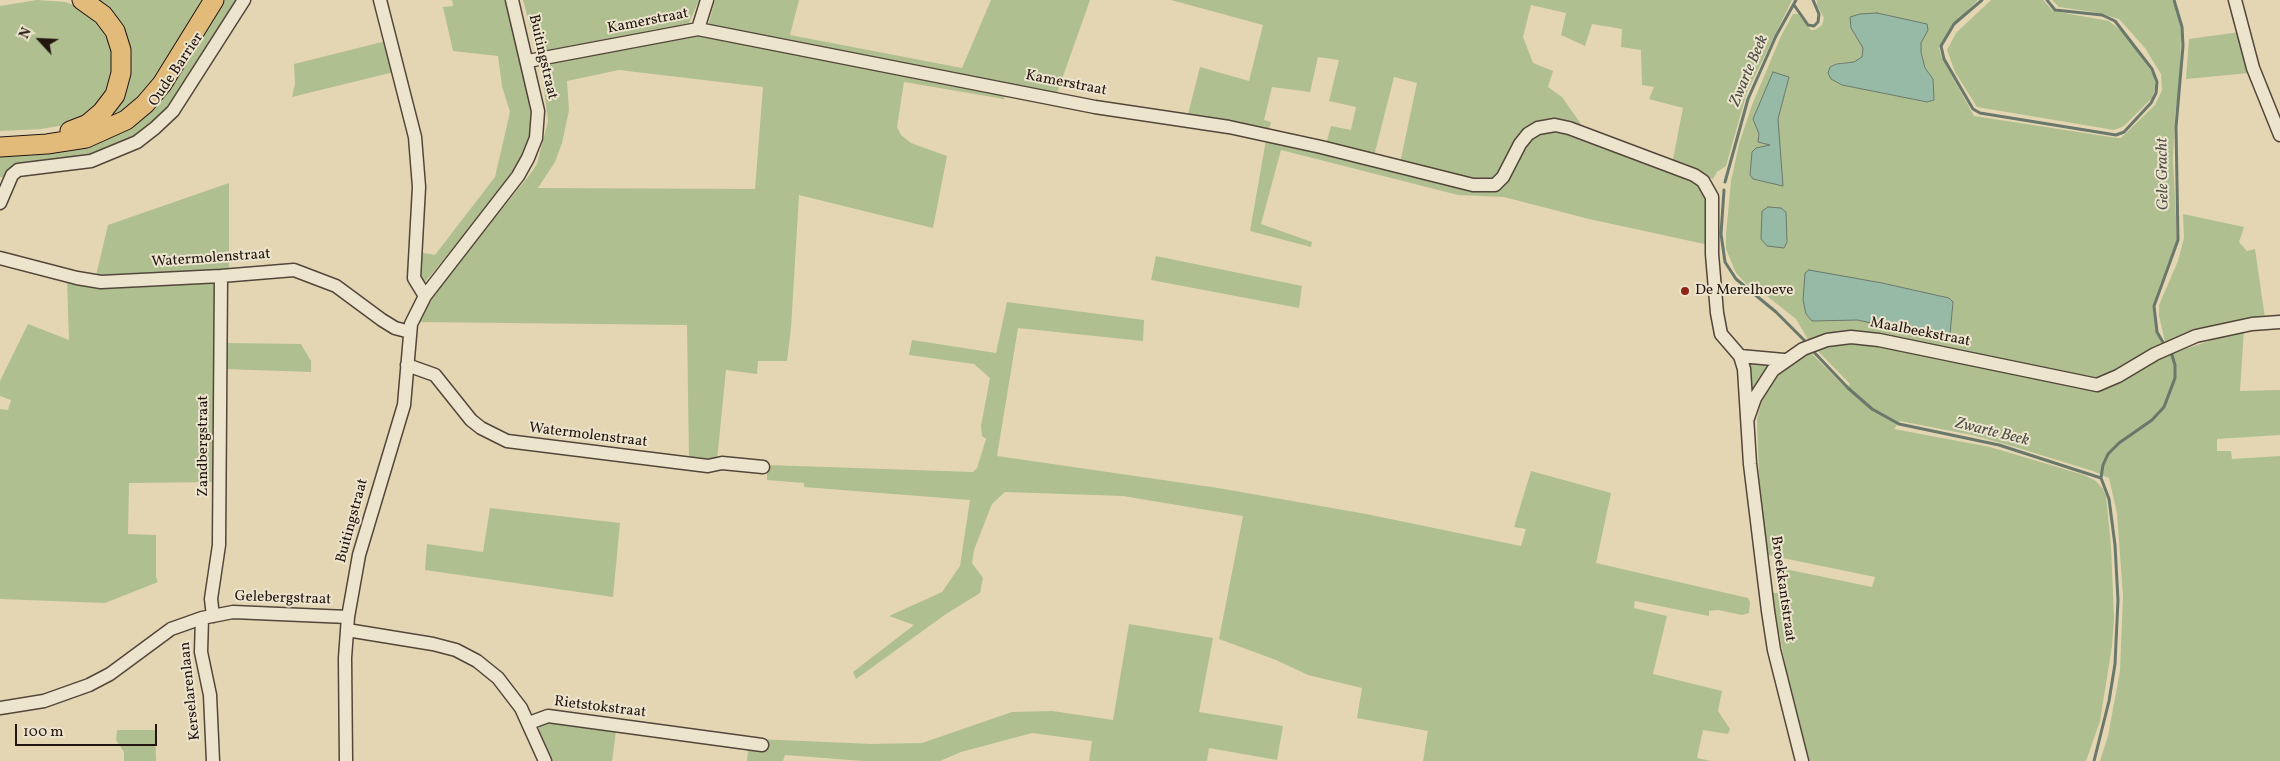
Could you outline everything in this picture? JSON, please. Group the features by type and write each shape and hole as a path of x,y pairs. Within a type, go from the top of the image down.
{"highway":[{"path":"0,140 48,137 80,128 96,119 115,95 121,73 119,40 103,15 82,0"},
{"path":"0,147 47,144 86,138 126,120 145,104 162,84 214,0"}],"street":[{"name":"Oude Barrier","path":"0,203 12,176 18,170 91,161 113,154 136,142 155,128 173,111 244,0"},
{"path":"380,0 415,137 419,187 414,278 424,296"},
{"name":"Buitingstraat","path":"346,761 345,658 348,623 359,555 404,405 410,332 416,311 424,296 518,176 536,138 538,111 528,61 512,0"},
{"path":"698,29 707,0"},
{"path":"2235,0 2253,68 2280,135"},
{"name":"Kamerstraat","path":"528,61 698,29 1095,107 1229,127 1321,147 1473,185 1495,185 1503,177 1520,144 1528,134 1538,128 1554,125 1569,128 1694,175 1703,181 1712,197 1712,254 1718,323 1725,340 1740,356"},
{"name":"Watermolenstraat","path":"0,258 77,278 101,282 221,276 284,270 298,271 336,286 382,320 395,328 410,332"},
{"name":"Zandbergstraat","path":"207,617 219,545 221,276"},
{"name":"Maalbeekstraat","path":"1784,360 1808,346 1851,337 1879,340 2097,385 2118,376 2155,354 2196,336 2252,324 2280,322"},
{"path":"1740,356 1784,360"},
{"name":"Broekkantstraat","path":"1740,356 1748,418 1750,464 1774,650 1802,761"},
{"name":"Broekkantstraat","path":"1748,418 1751,406 1764,382 1784,360"},
{"name":"Watermolenstraat","path":"407,365 430,372 470,420 481,428 507,441 700,466 722,463 763,468"},
{"name":"Gelebergstraat","path":"0,708 44,701 89,685 110,674 171,629 207,617 233,612 348,623"},
{"name":"Kerselarenlaan","path":"207,617 201,652 210,695 213,761"},
{"path":"348,623 433,644 467,655 498,678 530,723 545,761"},
{"name":"Rietstokstraat","path":"530,723 548,716 762,746"}],"shaded area":[{"path":"37,0 65,2 79,7 100,21 114,47 115,77 101,103 79,119 65,125 41,129 0,131 0,6"},
{"path":"93,0 207,0 165,70 134,107 97,128 129,78 130,62 128,45"},
{"path":"225,0 239,0 175,101 156,122 120,147 72,160 19,163 11,167 6,178 0,177 0,154 20,153 162,97"},
{"path":"452,0 505,0 533,114 530,139 509,180 425,282 420,280 419,252 435,255 495,177 510,112 502,86 498,56 453,51 443,7 453,6"},
{"path":"523,0 699,0 689,23 537,52"},
{"path":"715,0 799,0 790,35 962,68 991,0 1090,0 1056,96 1006,87 1004,99 904,82 897,127 901,135 911,143 947,156 933,228 799,195 791,328 787,361 758,361 757,374 726,370 717,460 689,460 687,325 417,322 447,276 537,164 548,121 541,65 706,34","holes":["619,70 763,87 755,189 538,188 555,162 562,143 569,110 567,81"]},
{"path":"1171,0 1792,0 1747,92 1726,166 1717,172 1713,179 1672,164 1683,108 1649,99 1654,87 1642,85 1641,50 1621,47 1622,29 1592,24 1585,46 1561,35 1566,13 1531,5 1523,37 1533,63 1553,71 1548,87 1562,97 1581,124 1577,127 1549,119 1534,125 1532,135 1552,128 1687,176 1705,188 1709,245 1589,219 1504,197 1458,195 1281,150 1261,224 1312,242 1311,247 1250,231 1266,140 1187,118 1200,67 1249,81 1263,25","holes":["1318,57 1339,60 1329,101 1356,107 1351,130 1331,126 1326,144 1269,130 1271,122 1264,120 1272,87 1310,92","1394,77 1417,83 1400,163 1374,156"]},
{"path":"1817,0 1978,0 1953,25 1939,48 1942,58 1974,116 2121,138 2155,105 2162,90 2161,74 2145,48 2119,19 2093,12 2059,7 2052,0 2172,0 2178,11 2181,32 2180,81 2175,115 2173,159 2177,240 2158,290 2154,304 2154,316 2165,356 2244,329 2240,391 2280,390 2280,435 2217,439 2217,451 2231,451 2232,459 2280,456 2280,761 2100,761 2108,736 2120,671 2123,596 2117,513 2109,478 2093,471 1972,435 1900,421 1894,429 1990,447 2084,475 2096,481 2103,489 2106,496 2111,546 2114,619 2112,646 2100,721 2086,761 1807,761 1785,664 1772,593 1781,593 1780,568 1872,587 1875,577 1768,555 1759,479 1757,419 1762,400 1776,375 1809,351 1846,388 1850,384 1815,348 1854,340 2085,388 2087,380 1860,335 1835,335 1810,343 1796,319 1767,296 1754,292 1736,273 1726,249 1726,234 1731,181 1739,144 1752,105 1781,36 1793,14 1798,14 1811,30 1815,30 1822,25 1824,18 1817,5","holes":["1877,13 1927,24 1928,30 1921,43 1921,52 1925,68 1933,79 1934,100 1926,102 1842,85 1831,79 1828,73 1830,67 1836,63 1854,62 1862,57 1863,48 1851,28 1850,17 1860,14","1773,72 1789,78 1778,119 1783,186 1753,179 1750,175 1752,152 1756,148 1770,145 1758,142 1759,134 1753,119","1768,207 1781,208 1786,212 1787,242 1784,248 1767,246 1761,239 1762,211","1807,271 1882,283 1949,298 1953,302 1950,334 1946,340 1858,320 1812,321 1806,314 1804,305"]},
{"path":"1991,0 2043,0 2053,11 2109,21 2124,33 2153,74 2156,85 2152,98 2124,126 2114,130 1977,107 1955,72 1947,50 1956,33"},
{"path":"1877,13 1927,24 1928,30 1921,43 1921,52 1925,68 1933,79 1934,100 1927,102 1842,85 1831,79 1828,73 1830,67 1836,64 1854,62 1862,57 1863,48 1851,28 1850,17 1860,14"},
{"path":"2240,32 2249,73 2186,79 2189,39"},
{"path":"386,41 394,72 292,97 295,84 294,64"},
{"path":"1773,72 1789,77 1778,119 1783,186 1753,179 1750,175 1752,152 1756,148 1770,145 1758,142 1759,134 1753,119"},
{"path":"229,183 229,273 95,280 108,225"},
{"path":"1768,207 1781,208 1786,212 1787,242 1784,248 1767,246 1761,239 1762,211"},
{"path":"2183,214 2244,227 2239,242 2247,251 2255,249 2265,318 2191,334 2165,342 2159,316 2159,305 2178,261 2184,238"},
{"path":"1156,256 1302,286 1299,308 1151,280"},
{"path":"1809,270 1882,283 1949,298 1953,302 1950,334 1946,340 1858,320 1812,321 1806,314 1803,300 1805,273"},
{"path":"67,278 213,280 216,284 218,482 129,483 128,534 156,535 156,577 158,582 105,603 0,599 0,409 8,410 11,400 0,396 0,381 28,324 69,340"},
{"path":"1007,302 1144,320 1143,341 1018,328 997,456 1218,488 1366,514 1521,546 1526,529 1514,527 1531,471 1611,493 1596,563 1748,598 1750,602 1749,613 1742,615 1718,610 1709,611 1709,616 1635,601 1634,608 1667,616 1653,674 1722,691 1718,711 1730,729 1728,734 1703,730 1697,758 1711,761 1423,761 1428,731 1357,718 1362,688 1308,675 1276,660 1219,639 1243,516 1123,496 1005,492 992,504 974,550 972,563 983,578 980,593 946,614 856,679 853,672 914,625 889,616 942,592 960,566 970,500 804,487 804,483 767,480 767,465 973,472 977,468 986,439 982,436 981,426 990,378 974,364 909,355 912,340 996,353"},
{"path":"225,343 301,344 311,361 311,372 224,369"},
{"path":"1749,363 1770,364 1753,396 1746,371"},
{"path":"490,508 620,523 613,597 425,570 427,544 483,552"},
{"path":"1129,624 1213,638 1199,712 1283,726 1277,760 1209,748 1207,761 1089,761 1092,741 1032,733 961,752 940,761 863,761 785,755 783,761 747,761 748,751 756,751 757,739 872,744 922,743 1012,712 1052,711 1113,720"},
{"path":"549,720 616,731 612,761 550,761 539,734 539,727"},
{"path":"117,730 155,730 156,761 124,761 124,752 116,740"}],"waterway":[{"name":"Zwarte Beek","path":"1725,182 1748,99 1776,36 1796,0"},
{"path":"1794,5 1808,25 1814,26 1818,22 1819,14 1813,0"},
{"path":"1982,0 1954,24 1941,46 1944,59 1973,109 1980,113 2116,135 2124,132 2151,103 2156,93 2157,82 2152,69 2115,21 2102,15 2055,10 2047,0"},
{"name":"Gele Gracht","path":"2164,344 2157,332 2154,306 2178,240 2176,127 2183,46 2182,27 2174,0"},
{"name":"Zwarte Beek","path":"1724,190 1721,234 1725,262 1736,279 1776,312 1807,343"},
{"name":"Zwarte Beek","path":"1811,349 1848,388 1872,409 1899,424 1999,445 2101,478 2109,499 2115,545 2118,600 2115,664 2109,701 2094,761"},
{"name":"Gele Gracht","path":"2101,478 2103,465 2108,454 2119,443 2152,420 2164,407 2175,378 2175,365 2171,352"}],"place":[{"name":"De Merelhoeve","path":"1685,291"}]}
